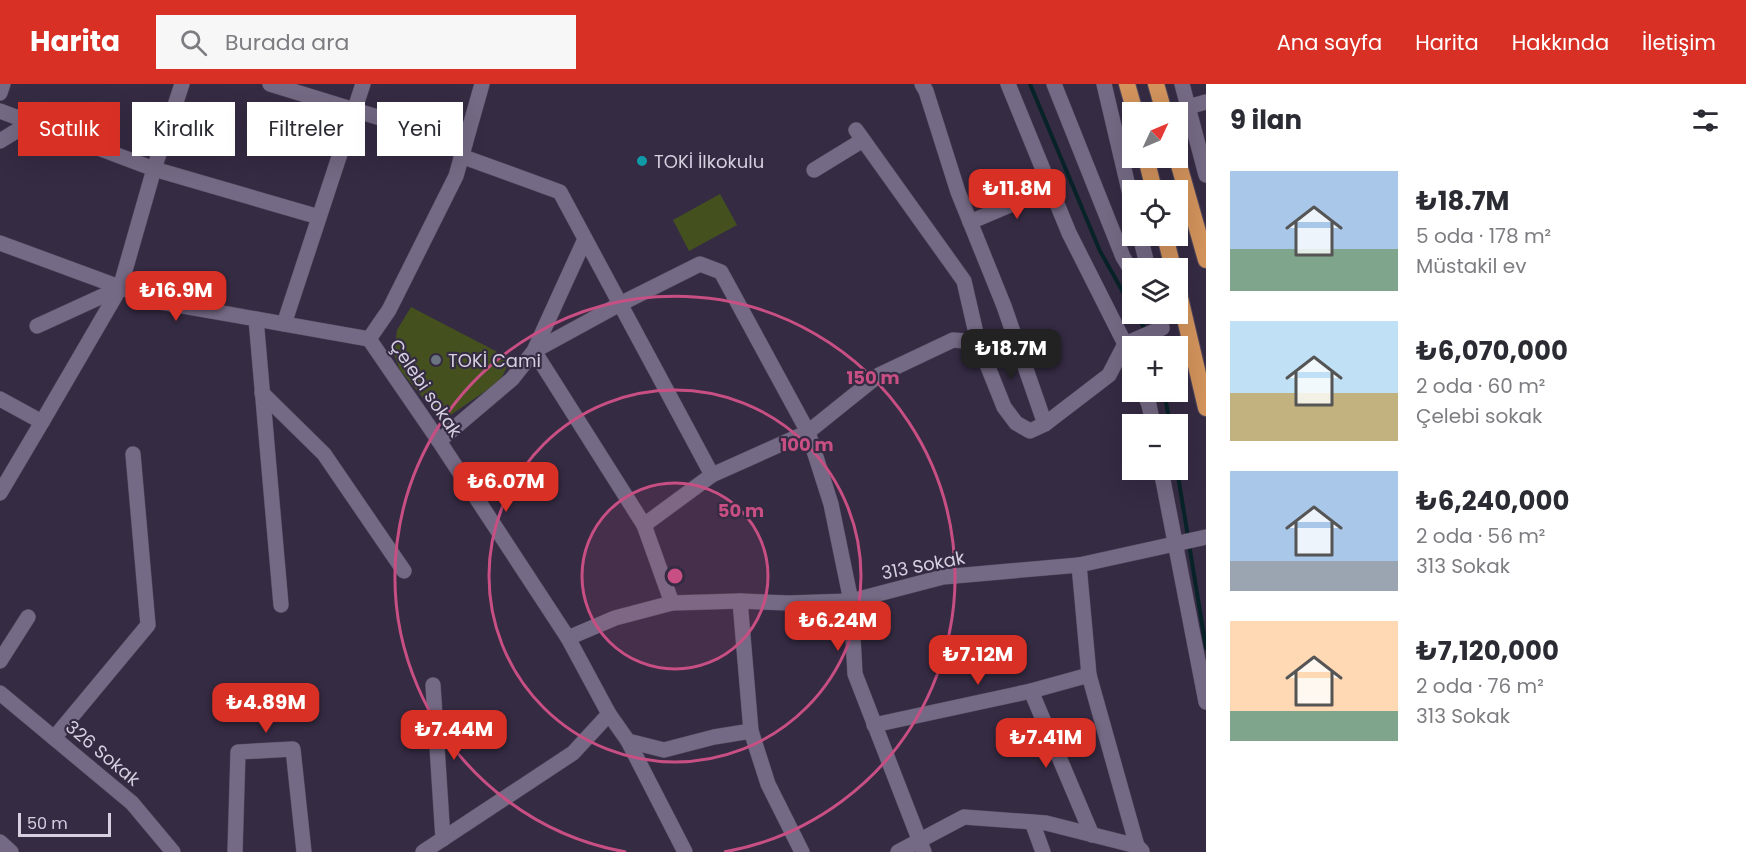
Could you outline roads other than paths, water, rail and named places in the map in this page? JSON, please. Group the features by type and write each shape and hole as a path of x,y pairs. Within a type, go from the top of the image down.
{"highway":[{"path":"1127,84 1132,102"},
{"path":"1156,84 1161,102"},
{"path":"1180,168 1206,260"},
{"path":"1186,324 1206,408"}],"street":[{"path":"0,93 3,84"},
{"path":"0,493 120,288 154,169 182,84"},
{"path":"270,84 329,102"},
{"path":"357,102 363,84"},
{"name":"Çelebi sokak","path":"463,150 482,84"},
{"path":"922,84 958,192 1004,306 1045,424"},
{"path":"1008,84 1069,232 1122,338"},
{"path":"1054,84 1124,258"},
{"path":"1104,84 1127,180"},
{"path":"1182,84 1187,102"},
{"path":"1206,102 1188,107 1206,175"},
{"path":"0,111 18,118"},
{"path":"0,141 18,131"},
{"path":"814,170 859,135 964,281 978,342 1004,407 1016,423 1030,431 1045,424 1109,375 1122,350"},
{"path":"463,150 560,192 712,475"},
{"path":"119,156 154,169 319,217"},
{"path":"284,324 340,156"},
{"name":"Çelebi sokak","path":"461,156 456,176 389,310 369,339 568,638 609,714 627,741 685,852"},
{"path":"970,222 1050,188"},
{"path":"439,441 512,379 534,351 585,239"},
{"path":"2,244 160,302 369,339"},
{"path":"534,351 700,264 721,272 808,432 831,504 851,601 855,674 922,847"},
{"path":"38,326 120,288"},
{"path":"256,319 281,605"},
{"path":"1138,336 1156,324"},
{"path":"644,525 712,475 808,432 879,375 953,340 978,342"},
{"path":"534,351 644,525 672,603"},
{"path":"262,393 324,454 404,571"},
{"path":"0,399 42,422"},
{"path":"54,738 148,625 133,454"},
{"path":"1163,480 1178,542 1206,702"},
{"name":"313 Sokak","path":"568,638 615,618 672,603 851,601 943,577 1079,565 1203,538"},
{"path":"1079,565 1089,675 1140,849"},
{"path":"740,601 751,731 768,784 802,852"},
{"path":"0,661 28,617"},
{"path":"874,725 1031,691 1089,675"},
{"path":"433,685 443,839"},
{"path":"1031,691 1092,835"},
{"name":"326 Sokak","path":"0,693 132,803 173,852"},
{"path":"423,852 573,753 609,714"},
{"path":"627,741 664,750 714,736 751,731"},
{"path":"235,852 238,752 293,749 304,852"},
{"path":"898,852 922,847 964,817 1046,823 1140,849"},
{"path":"1032,822 1043,852"},
{"path":"0,842 11,852"}],"waterway":[{"path":"1030,84 1100,251 1122,290"},
{"path":"1142,324 1146,331"},
{"path":"1166,402 1168,414"},
{"path":"1179,480 1188,537"},
{"path":"1189,544 1206,648"}],"place":[{"name":"TOKİ İlkokulu","path":"642,161"},
{"name":"TOKİ Cami","path":"436,360"}]}
